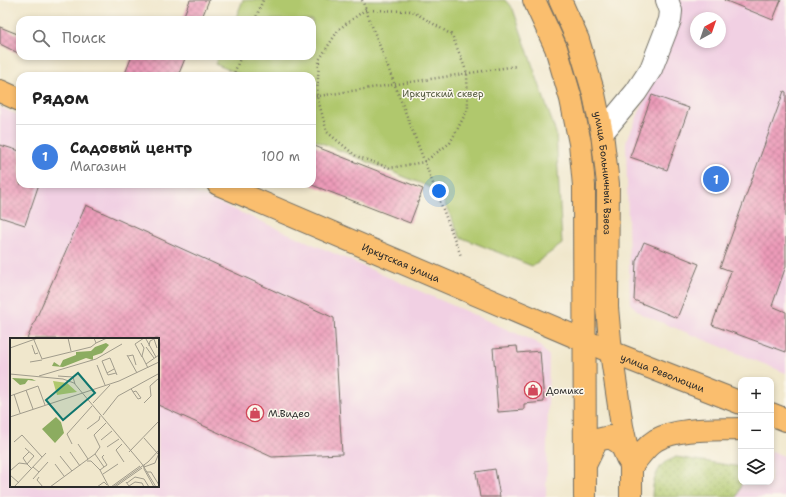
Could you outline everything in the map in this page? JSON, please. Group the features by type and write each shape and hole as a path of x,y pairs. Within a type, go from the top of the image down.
{"main road":[{"name":"улица Больничный Взвоз","path":"534,0 556,48 571,99 580,143 584,186 585,497"},
{"name":"улица Больничный Взвоз","path":"560,0 578,40 594,94 602,133 608,184 607,307 611,352 622,426 631,466"},
{"path":"0,91 16,98"},
{"name":"Иркутская улица","path":"227,188 584,340"},
{"name":"улица Революции","path":"584,340 738,402"},
{"path":"774,415 786,420"},
{"path":"774,428 786,428"},
{"path":"631,466 656,440 673,433 738,429"},
{"path":"586,463 597,440 610,437 621,444 631,466 631,497"}],"lane":[{"path":"602,133 636,92 651,69 670,20 671,11 666,0"}],"path":[{"path":"257,16 263,0"},
{"path":"362,0 461,256"},
{"path":"365,10 412,11 452,35 468,73 468,109 450,143 424,162 390,168 356,156 327,132 317,96 319,60 339,29 365,10"},
{"path":"234,72 239,60"},
{"path":"317,96 516,66"}],"shaded area":[{"path":"653,0 786,0 786,373 641,314 630,303 626,142 678,24"},
{"path":"0,107 16,114 16,188 185,188 536,342 549,356 546,497 0,497"},
{"path":"774,452 786,457 786,497 737,497 741,485 774,485"}],"green space":[{"name":"Иркутский сквер","path":"243,0 505,0 513,9 556,133 562,244 532,266 460,237 439,191 316,141 316,72 234,72 215,64 217,60 316,60 316,16 237,16"},
{"path":"676,457 738,467 738,485 741,485 737,497 652,497 653,484 656,474 664,463"}],"building":[{"path":"190,0 209,0 203,16 184,16"},
{"path":"724,0 781,0 773,20"},
{"path":"0,27 16,33 16,52 0,44"},
{"path":"130,60 184,60 180,72 126,72"},
{"path":"784,91 786,92 786,266 772,306 786,312 786,352 712,325 731,271 720,267"},
{"path":"652,95 689,108 667,170 630,157"},
{"path":"0,145 16,150 16,188 38,188 25,225 0,217"},
{"path":"316,147 423,189 410,223 316,187"},
{"path":"86,205 334,318 342,454 272,457 159,405 159,338 27,338"},
{"path":"644,242 699,264 677,318 634,300 636,261"},
{"path":"517,346 518,353 540,351 544,402 524,404 524,410 498,412 493,348"},
{"path":"495,469 500,497 480,497 476,472"}],"place":[{"name":"Садовый центр","path":"716,179"},
{"name":"Домикс","path":"533,390"},
{"name":"М.Видео","path":"255,413"}]}
